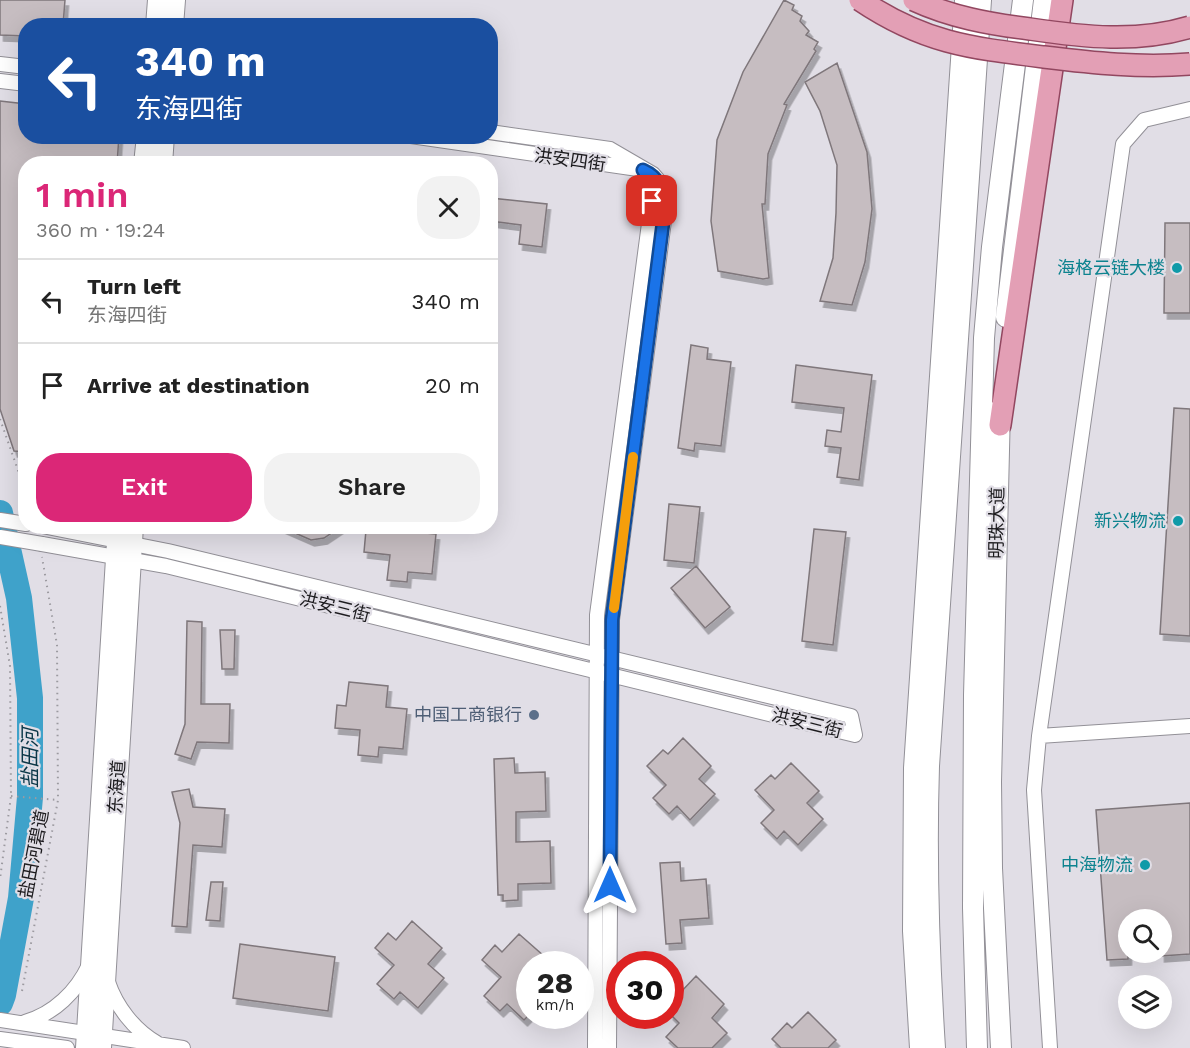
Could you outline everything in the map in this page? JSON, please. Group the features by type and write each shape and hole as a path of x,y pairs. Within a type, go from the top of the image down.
{"main road":[{"path":"860,0 910,30 966,47 1119,65 1190,64"},
{"path":"914,0 938,11 980,22 1104,38 1141,38 1190,27"},
{"path":"1000,425 1062,0"}],"street":[{"path":"157,18 158,0"},
{"path":"174,18 175,0"},
{"path":"920,1048 913,931 914,768 965,0"},
{"path":"935,1048 928,933 929,766 981,0"},
{"name":"明珠大道","path":"977,1048 973,920 974,695 984,338 994,235 1023,0"},
{"name":"明珠大道","path":"1001,1048 992,868 1000,425 1004,339 1013,252 1044,0"},
{"path":"0,64 18,66"},
{"path":"0,81 18,83"},
{"path":"1050,1048 1034,790 1039,736 1123,144 1144,120 1190,109"},
{"name":"洪安四街","path":"498,133 610,149 643,170"},
{"name":"洪安四街","path":"466,144 643,170"},
{"path":"595,1048 597,615 652,201 650,182 643,170"},
{"path":"609,1048 612,620 665,214 664,193 659,182 652,174 643,170"},
{"path":"0,520 18,523"},
{"name":"洪安三街","path":"0,537 42,544 124,542 166,566 855,735 851,716 597,654 124,542 83,534"},
{"name":"东海道","path":"94,1041 124,542"},
{"path":"1039,736 1190,726"},
{"path":"9,1021 40,1017 62,1002 99,964 121,1010 141,1031 158,1044"},
{"path":"9,1021 94,1041 158,1044 183,1048"},
{"path":"7,1040 34,1048"},
{"path":"7,1040 67,1048"}],"path":[{"path":"0,419 18,470"},
{"name":"盐田河碧道","path":"21,990 58,800 57,645 44,568"},
{"name":"盐田河碧道","path":"0,606 10,666 11,796 0,879"},
{"path":"11,796 58,800"}],"building":[{"path":"0,0 65,0 64,18 18,18 18,36 0,35"},
{"path":"784,0 794,5 792,10 802,16 800,21 809,31 806,35 818,42 814,49 816,51 784,104 787,105 768,154 765,204 762,204 769,278 763,279 718,271 711,221 717,140 743,72"},
{"path":"837,63 867,152 872,209 865,262 852,305 820,301 833,258 837,165 820,111 805,82"},
{"path":"0,101 18,103 18,144 118,144 118,156 18,156 18,451 14,451 0,409"},
{"path":"498,199 547,204 542,247 519,244 521,225 498,222"},
{"name":"海格云链大楼","path":"1165,223 1190,223 1190,313 1164,313"},
{"path":"691,345 708,348 707,359 731,362 721,446 695,443 694,451 678,448"},
{"path":"796,365 872,375 859,480 837,477 841,448 825,446 827,430 841,432 844,408 792,402"},
{"name":"新兴物流","path":"1174,408 1190,409 1190,636 1160,634"},
{"path":"669,504 700,507 694,563 664,560"},
{"path":"814,529 846,532 833,645 802,641"},
{"path":"297,534 330,534 324,538 311,540"},
{"path":"366,534 436,534 432,574 408,572 407,582 387,580 390,555 364,552"},
{"path":"696,566 730,607 705,628 671,588"},
{"path":"187,621 202,622 201,704 230,704 229,743 197,742 191,759 175,754 185,724"},
{"path":"220,630 235,630 234,669 222,669"},
{"path":"349,682 388,686 386,707 407,709 403,749 379,747 378,757 358,755 360,730 335,728 337,705 346,706"},
{"path":"683,738 711,766 699,779 715,794 690,820 677,806 669,814 653,798 666,785 647,766 663,750 668,754"},
{"path":"514,758 515,773 545,772 546,811 516,812 516,842 550,841 551,883 518,884 518,900 503,901 503,895 498,895 494,759"},
{"path":"791,763 819,791 807,803 823,819 798,845 784,831 777,839 761,823 774,810 755,790 771,775 775,779"},
{"path":"189,789 193,807 225,809 222,847 193,845 187,927 172,926 180,823 172,792"},
{"name":"中海物流","path":"1190,803 1190,954 1172,955 1172,909 1118,909 1118,959 1107,960 1096,810"},
{"path":"680,862 681,881 706,879 709,918 680,920 682,943 666,944 660,863"},
{"path":"211,882 223,882 220,921 206,920"},
{"path":"412,921 442,948 428,964 444,978 418,1008 400,992 394,999 377,984 394,965 375,948 388,933 396,940"},
{"path":"519,934 538,951 516,951 516,1012 507,1004 500,1011 484,996 501,977 482,960 495,945 502,952"},
{"path":"240,944 335,957 328,1011 233,998"},
{"path":"696,976 724,1004 712,1018 727,1033 712,1048 678,1048 666,1037 673,1029 684,1029 684,989"},
{"path":"808,1012 836,1040 828,1048 781,1048 772,1039 787,1023 792,1028"}],"waterway":[{"name":"盐田河","path":"0,513 19,598 30,698 30,797 21,898 0,1003"}],"slow traffic":[{"path":"614,608 633,457"}],"place":[{"name":"海格云链大楼","path":"1177,268"},
{"name":"新兴物流","path":"1178,521"},
{"name":"中国工商银行","path":"534,715"},
{"name":"中海物流","path":"1145,865"}],"route":[{"path":"610,885 612,620 665,207 664,193 659,182 652,174 643,170 650,182 652,201"}]}
